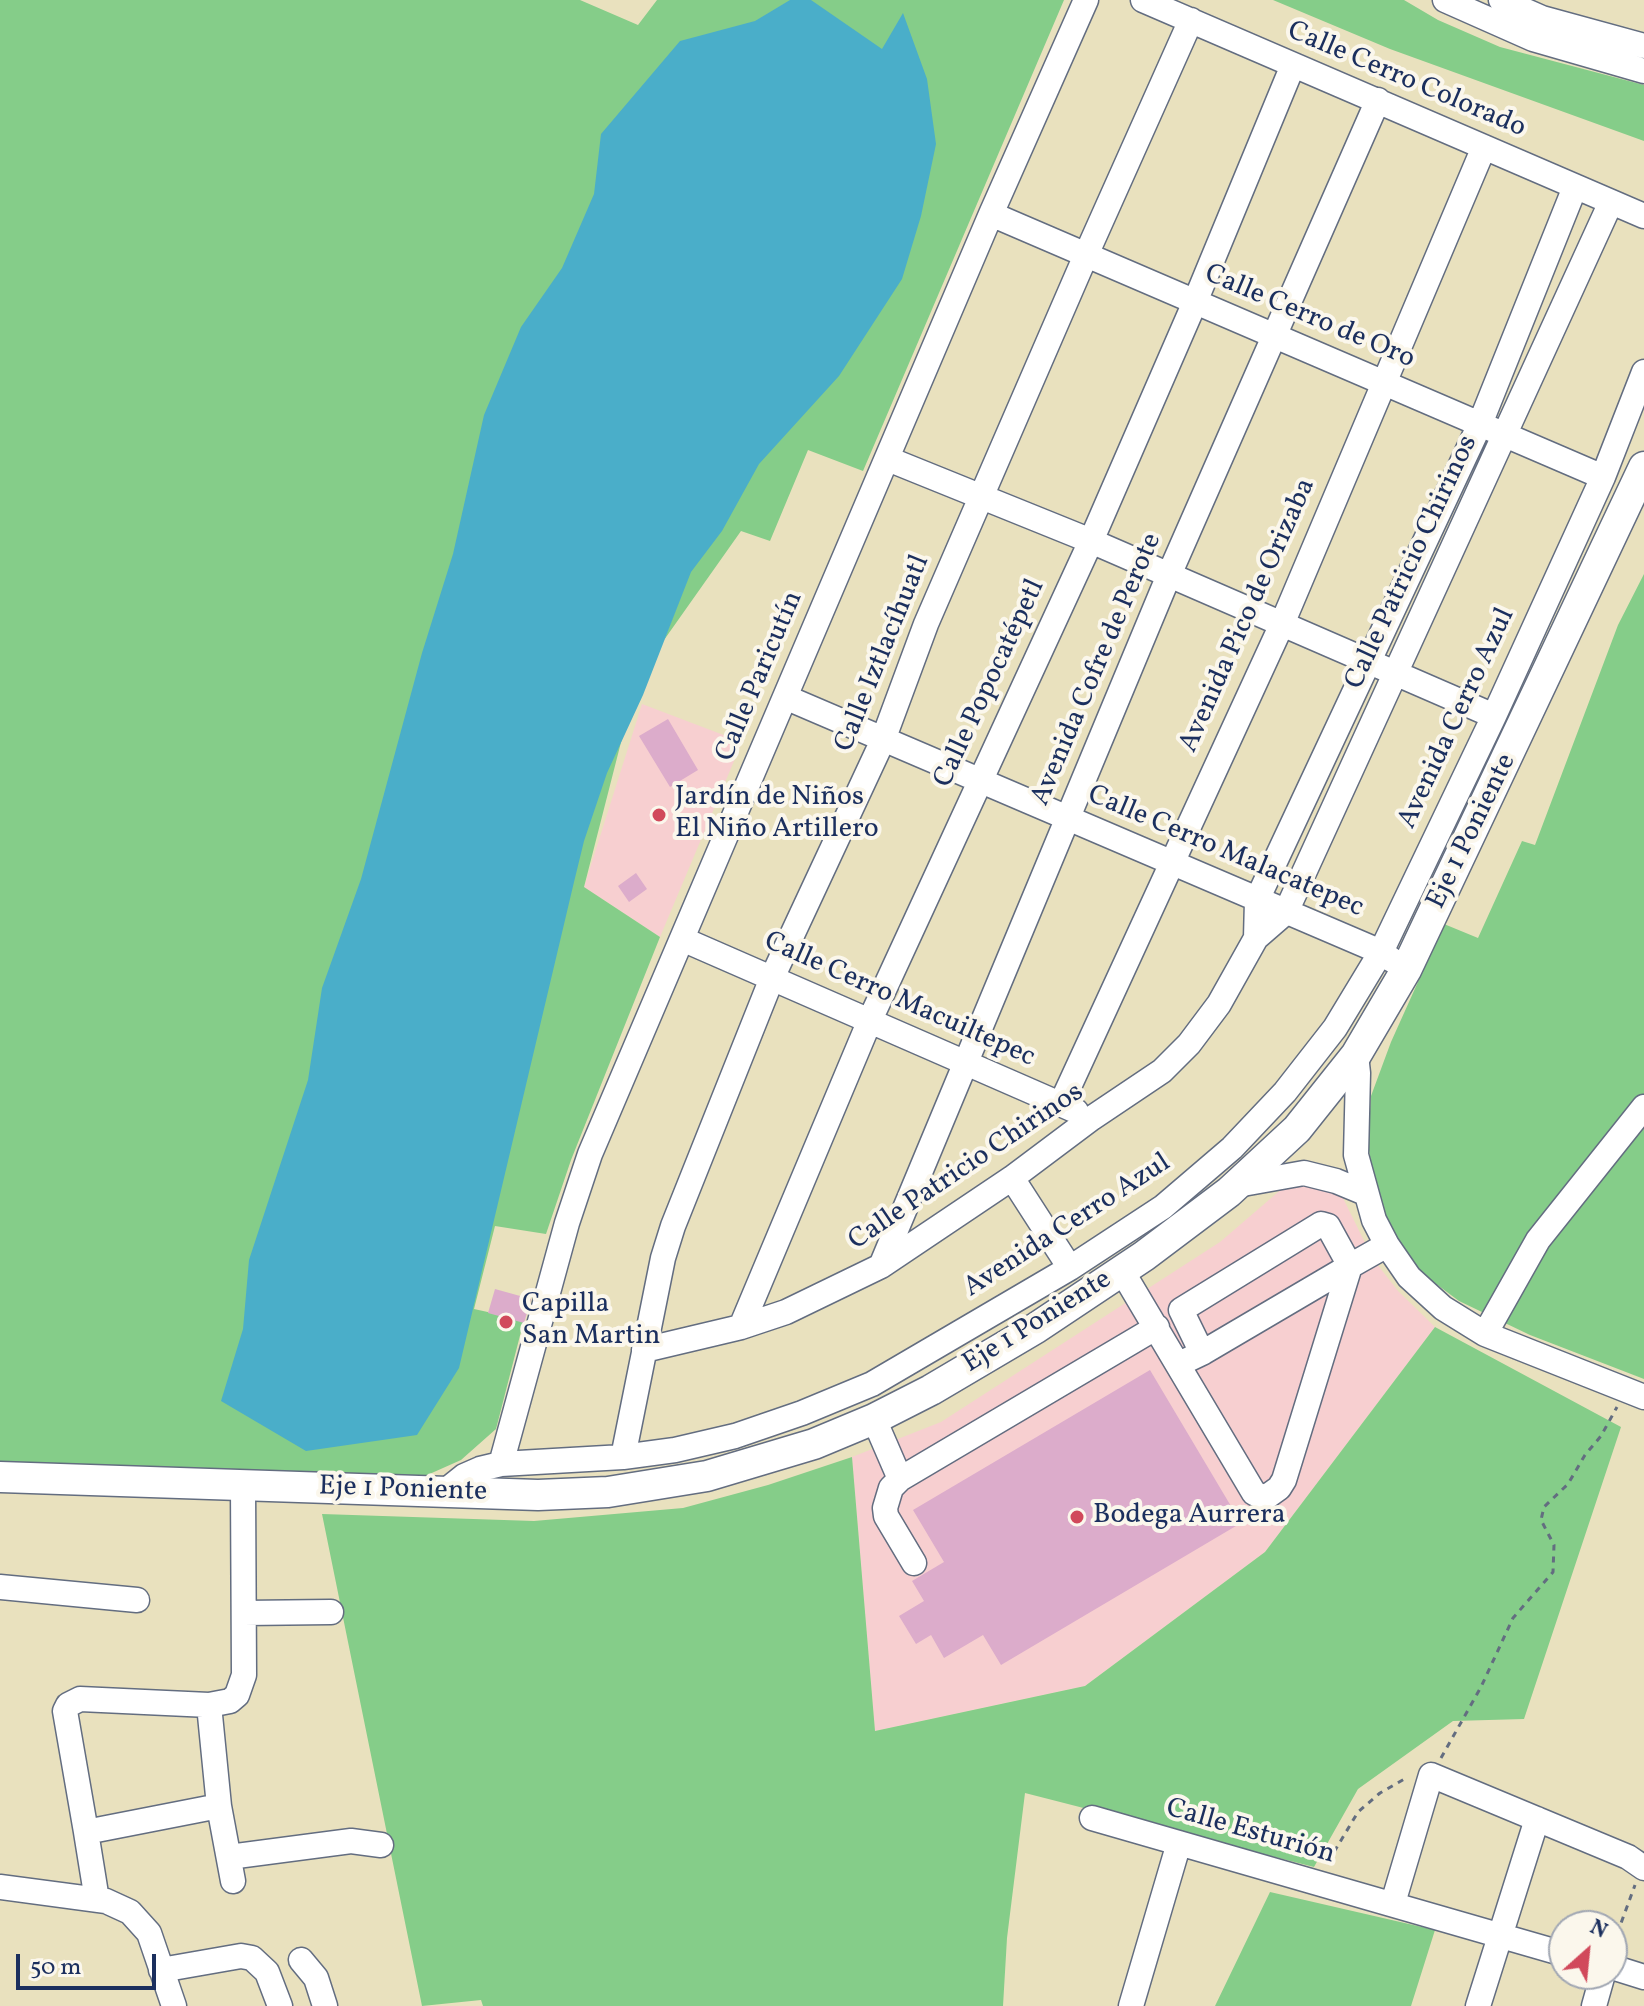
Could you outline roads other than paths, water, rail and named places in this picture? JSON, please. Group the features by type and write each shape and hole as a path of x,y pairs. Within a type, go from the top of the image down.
{"main road":[{"name":"Eje 1 Poniente","path":"0,1477 538,1495 608,1492 707,1476 814,1444 874,1419 931,1390 1036,1328 1200,1216 1237,1185 1297,1129 1356,1055 1412,973 1644,467"}],"street":[{"name":"Calle Paricutín","path":"501,1464 577,1190 991,214 1086,0"},
{"name":"Calle Cerro Colorado","path":"1143,0 1644,216"},
{"path":"1445,0 1533,39 1644,71"},
{"path":"1501,0 1542,18 1644,46"},
{"name":"Calle Iztlacíhuatl","path":"623,1457 663,1258 673,1226 772,978 883,740 926,624 1191,20"},
{"name":"Calle Popocatépetl","path":"741,1327 870,1020 1091,541 1293,65"},
{"name":"Avenida Cofre de Perote","path":"881,1266 1169,575 1378,100"},
{"name":"Avenida Pico de Orizaba","path":"1061,1104 1282,624 1484,147"},
{"name":"Calle Patricio Chirinos","path":"1256,938 1257,900 1480,424 1575,187"},
{"name":"Calle Patricio Chirinos","path":"644,1350 741,1327 819,1298 881,1266 1162,1071 1189,1044 1219,1004 1256,938 1286,912 1611,202"},
{"name":"Calle Cerro de Oro","path":"991,214 1603,477"},
{"name":"Avenida Cerro Azul","path":"501,1464 623,1457 675,1450 735,1436 872,1384 1070,1268 1163,1207 1232,1148 1285,1092 1335,1028 1381,952 1494,716 1603,477 1644,372"},
{"path":"888,459 1091,541 1494,716"},
{"path":"1428,536 1454,547"},
{"name":"Calle Cerro Malacatepec","path":"785,697 1381,952 1412,973"},
{"name":"Calle Cerro Macuiltepec","path":"682,939 1092,1118"},
{"path":"1356,1055 1356,1155 1365,1193 1387,1245 1409,1277 1443,1308 1485,1334 1635,1394"},
{"path":"1485,1334 1538,1240 1644,1107"},
{"path":"1237,1185 1304,1173 1327,1178 1365,1193"},
{"path":"1012,1178 1070,1268"},
{"path":"1122,1271 1254,1493 1265,1498 1284,1480 1350,1266 1330,1229 1321,1224 1181,1310 1202,1353"},
{"path":"1179,1364 1387,1245"},
{"path":"914,1563 886,1516 891,1488 900,1479 1157,1327"},
{"path":"874,1419 900,1479"},
{"path":"444,1492 472,1472 501,1464"},
{"path":"97,1900 65,1711 68,1705 80,1699 209,1705 230,1701 242,1686 243,1486"},
{"path":"0,1587 137,1600"},
{"path":"244,1613 331,1612"},
{"path":"209,1705 219,1806 231,1869 351,1841 381,1845"},
{"path":"1393,1903 1431,1775 1628,1857 1643,1867"},
{"path":"86,1832 219,1806"},
{"name":"Calle Esturión","path":"1092,1818 1548,1950"},
{"path":"1478,2006 1537,1819"},
{"path":"1131,2006 1179,1843"},
{"path":"0,1887 117,1904 140,1920 149,1933 174,2006"},
{"path":"161,1970 241,1956 252,1958 267,1972 280,2006"},
{"path":"301,1960 316,1978 325,2006"}],"water":[{"path":"790,0 811,0 882,49 903,13 927,79 936,144 921,216 902,279 839,376 759,464 722,531 691,572 643,695 607,773 584,841 459,1368 417,1435 306,1451 221,1401 243,1329 249,1260 308,1080 322,988 361,879 422,653 453,554 484,415 521,327 562,268 594,194 601,134 680,41 755,21"}],"place":[{"name":"Jardín de Niños El Niño Artillero","path":"659,815"},
{"name":"Capilla San Martin","path":"506,1322"},
{"name":"Bodega Aurrera","path":"1077,1517"}]}
